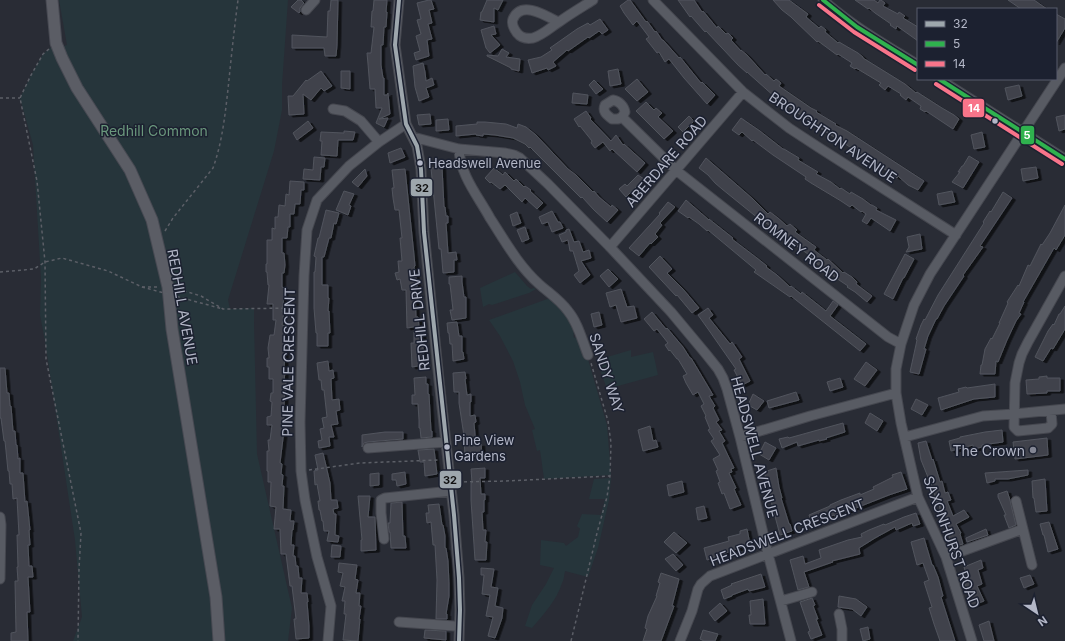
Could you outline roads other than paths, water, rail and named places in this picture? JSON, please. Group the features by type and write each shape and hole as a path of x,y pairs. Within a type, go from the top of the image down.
{"main road":[{"name":"REDHILL AVENUE","path":"52,0 56,43 62,58 77,88 130,170 152,220 168,287 172,328 216,597 219,641"}],"street":[{"path":"306,10 315,0"},
{"name":"REDHILL DRIVE","path":"400,0 395,45 406,124 417,146 420,169 425,239 460,578 460,626 458,641"},
{"path":"558,22 530,7 522,8 518,11 513,18 512,25 518,34 523,38 528,39 538,36 593,0"},
{"name":"BROUGHTON AVENUE","path":"653,0 743,92 789,128 956,235"},
{"path":"823,0 840,15 917,64"},
{"name":"SAXONHURST ROAD","path":"972,641 946,557 918,497 901,423 896,393 896,369 901,344 914,305 930,274 1065,68"},
{"path":"941,80 1065,159"},
{"name":"ABERDARE ROAD","path":"610,247 743,92"},
{"path":"333,109 345,111 361,121 379,142"},
{"name":"ROMNEY ROAD","path":"622,117 676,171 888,337 901,344"},
{"name":"PINE VALE CRESCENT","path":"328,641 332,606 317,557 305,500 301,471 300,422 304,276 307,230 317,200 349,166 379,142 406,124"},
{"name":"HEADSWELL AVENUE","path":"413,137 459,149 505,153 520,158 548,184 610,247 671,312 718,369 727,389 740,437 768,554 791,641"},
{"name":"SANDY WAY","path":"459,149 459,157 468,181 507,246 539,284 567,309 574,320 588,355"},
{"path":"1051,411 1052,424 1048,428 1018,431 1014,427 1014,383 1022,354 1065,276"},
{"path":"740,437 830,410 896,393"},
{"path":"905,437 983,416 1065,409"},
{"path":"368,448 446,442"},
{"path":"384,539 381,513 382,500 385,498 451,487"},
{"name":"HEADSWELL CRESCENT","path":"680,641 692,611 698,590 705,580 722,571 918,497"},
{"path":"1016,501 1032,565"},
{"path":"0,517 0,579"},
{"path":"946,557 1023,529"},
{"path":"781,601 812,592"},
{"path":"839,614 842,629 842,641"},
{"path":"399,622 460,626"}],"place":[{"name":"Headswell Avenue","path":"420,163"},
{"name":"Pine View Gardens","path":"447,447"},
{"name":"The Crown","path":"1033,450"}],"park label":[{"name":"Redhill Common","path":"154,130"}]}
